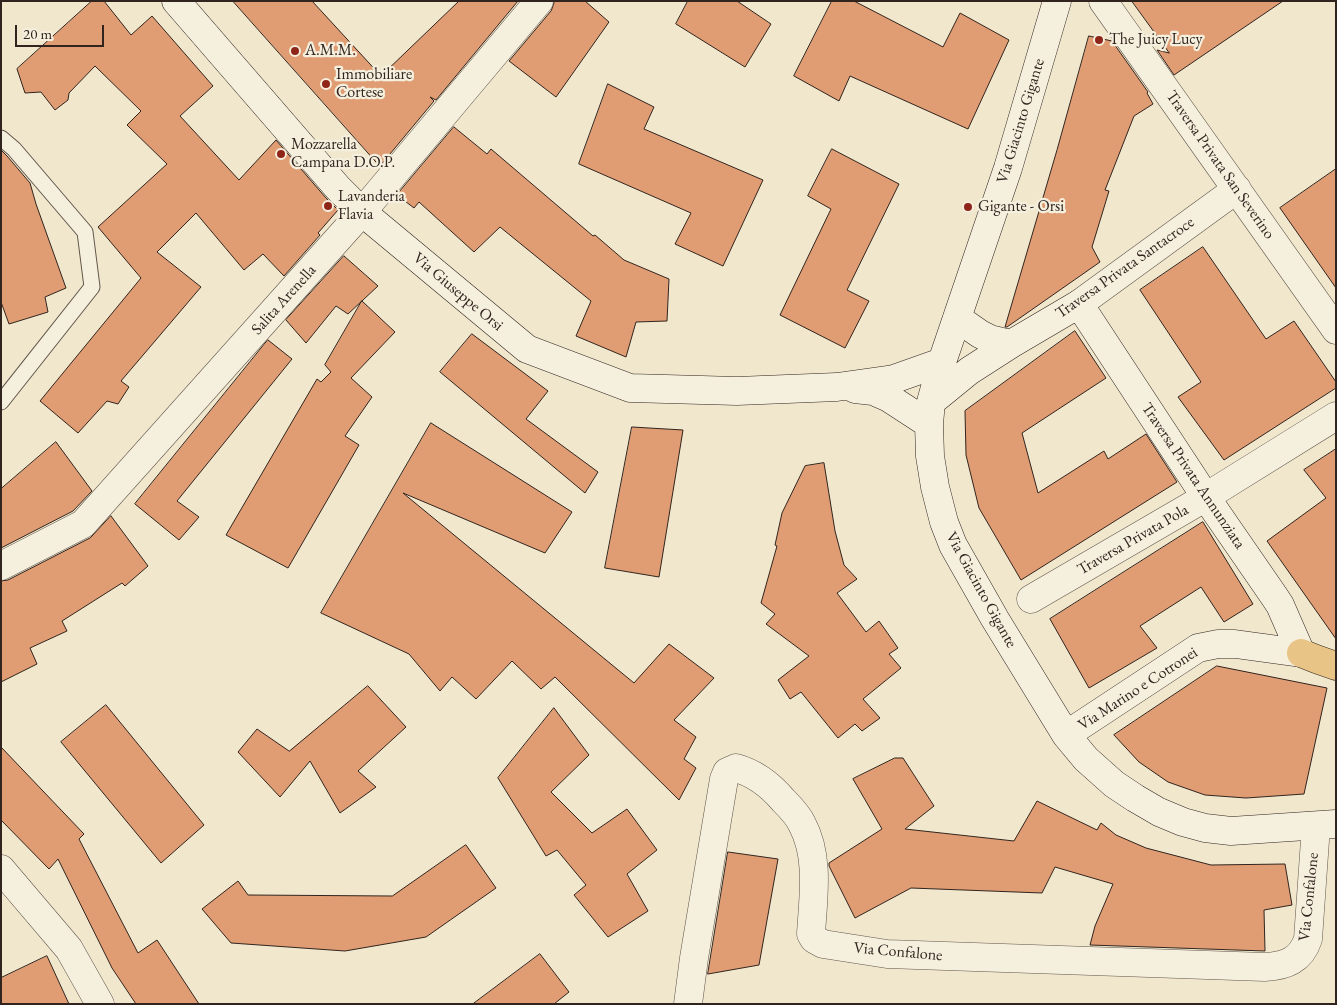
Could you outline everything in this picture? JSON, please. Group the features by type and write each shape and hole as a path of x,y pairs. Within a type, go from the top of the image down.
{"highway":[{"path":"1302,653 1336,666"}],"main road":[{"name":"Via Giuseppe Orsi","path":"176,1 338,188 362,212 527,349 630,388 738,391 837,387 894,379 942,362"},
{"name":"Salita Arenella","path":"1,566 83,524 362,212 539,1"},
{"name":"Via Giacinto Gigante","path":"1057,1 1008,168 942,362 930,413 930,456 935,487 944,522 953,545 995,619 1066,735 1086,759 1114,784 1159,812 1183,822 1205,828 1231,830 1326,825"},
{"name":"Traversa Privata San Severino","path":"1103,1 1336,330"},
{"name":"Traversa Privata Santacroce","path":"930,413 969,371 1079,304 1237,190"},
{"name":"Traversa Privata Annunziata","path":"1079,304 1205,496 1280,605 1302,653"},
{"path":"956,318 990,339 1011,344"},
{"name":"Via Giuseppe Orsi","path":"837,387 873,391 930,413"},
{"name":"Traversa Privata Pola","path":"1031,599 1336,416"},
{"path":"1242,645 1261,637 1270,621 1274,596"},
{"name":"Via Marino e Cotronei","path":"1066,735 1198,648 1218,644 1242,645 1302,653"},
{"name":"Via Confalone","path":"688,1004 724,779 728,772 736,768 763,782 776,792 802,824 810,842 814,866 811,934 814,939 823,944 887,954 1265,967 1283,965 1300,955 1306,947 1326,825"},
{"path":"1,869 69,949 100,1004"}],"lane":[{"path":"1,138 14,149 85,232 92,287 1,402"}],"building":[{"path":"92,1 104,1 131,35 152,16 213,86 180,116 239,180 276,140 338,210 318,233 320,235 284,276 263,254 244,270 196,213 157,252 201,287 121,381 129,387 118,404 107,401 78,433 40,401 141,278 98,227 167,164 127,125 141,111 95,66 69,93 68,100 55,110 41,92 25,93 17,69"},
{"path":"233,1 312,1 381,76 459,1 518,1 436,100 430,97 434,101 380,166"},
{"path":"555,1 585,1 609,22 556,97 509,61 551,11"},
{"path":"688,1 737,1 771,24 745,67 676,24"},
{"path":"832,1 854,1 943,47 960,13 1009,40 968,129 850,76 839,101 794,76"},
{"path":"1132,1 1283,1 1174,75 1157,50 1169,53"},
{"path":"1089,36 1112,41 1148,92 1153,104 1134,116 1105,190 1109,191 1092,247 1100,262 1005,327 1057,150"},
{"path":"608,84 654,107 644,129 763,180 723,266 675,244 691,213 579,164"},
{"path":"454,127 487,154 491,149 624,260 669,279 667,321 636,322 626,357 576,336 591,301 500,227 474,252 419,202 414,208 397,195"},
{"path":"832,149 899,184 847,290 869,301 845,348 780,315 831,209 808,196"},
{"path":"1,150 30,183 66,288 45,297 48,312 9,324 1,302"},
{"path":"1336,169 1336,288 1280,208"},
{"path":"1203,247 1266,339 1294,321 1336,382 1336,388 1224,460 1178,397 1201,382 1140,290"},
{"path":"344,256 378,286 348,314 336,306 306,343 286,320"},
{"path":"362,301 395,332 351,378 372,397 345,436 359,445 288,568 226,535 317,379 321,382 331,372 325,365"},
{"path":"1075,331 1106,378 1022,433 1038,493 1104,451 1108,459 1146,434 1177,482 1021,580 979,508 966,455 965,411"},
{"path":"472,334 548,391 526,419 598,472 585,493 440,372"},
{"path":"268,340 292,359 177,501 199,517 179,540 135,504"},
{"path":"431,423 572,512 545,553 403,493 634,683 669,644 714,678 674,720 696,737 684,759 696,768 679,800 555,677 541,689 512,661 476,699 452,677 440,691 409,654 321,613"},
{"path":"632,427 683,430 659,577 605,568"},
{"path":"56,442 92,491 73,511 1,548 1,489"},
{"path":"1336,449 1336,639 1267,541 1326,498 1304,470"},
{"path":"824,463 835,531 844,565 857,579 837,593 866,632 879,621 898,648 889,654 901,668 863,699 880,718 862,731 855,724 838,738 801,692 790,699 778,680 809,656 766,624 775,614 761,603 777,546 775,545 782,513 805,466"},
{"path":"111,516 148,566 125,586 122,583 62,621 67,631 30,648 37,664 1,682 1,581 8,580 90,538"},
{"path":"1203,522 1253,604 1224,622 1201,587 1140,626 1157,648 1089,688 1050,619"},
{"path":"1217,666 1327,688 1304,794 1246,798 1205,795 1168,782 1139,762 1114,735"},
{"path":"368,686 406,727 358,771 376,787 340,813 310,761 280,797 238,752 257,729 289,751"},
{"path":"106,705 204,825 161,863 61,742"},
{"path":"554,708 589,755 551,792 592,833 627,809 657,850 627,874 648,911 608,937 574,895 586,885 557,850 546,856 498,778"},
{"path":"1,747 84,834 79,839 138,953 157,940 199,1004 136,1004 112,968 58,859 49,869 1,820"},
{"path":"895,758 903,758 934,806 905,829 1014,841 1037,801 1097,830 1101,823 1116,835 1146,848 1211,865 1285,864 1292,905 1264,910 1265,951 1090,945 1095,926 1113,884 1055,867 1042,893 911,888 855,918 829,863 882,829 853,779"},
{"path":"466,845 496,888 426,937 345,951 231,943 202,909 238,881 248,895 392,896"},
{"path":"728,852 778,859 759,965 708,974"},
{"path":"540,954 569,992 554,1004 473,1004"},
{"path":"47,956 69,1004 1,1004 1,978"}],"place":[{"name":"The Juicy Lucy","path":"1099,40"},
{"name":"A.M.M.","path":"295,51"},
{"name":"Immobiliare Cortese","path":"326,84"},
{"name":"Mozzarella Campana D.O.P.","path":"281,154"},
{"name":"Lavanderia Flavia","path":"328,206"},
{"name":"Gigante - Orsi","path":"968,207"}]}
